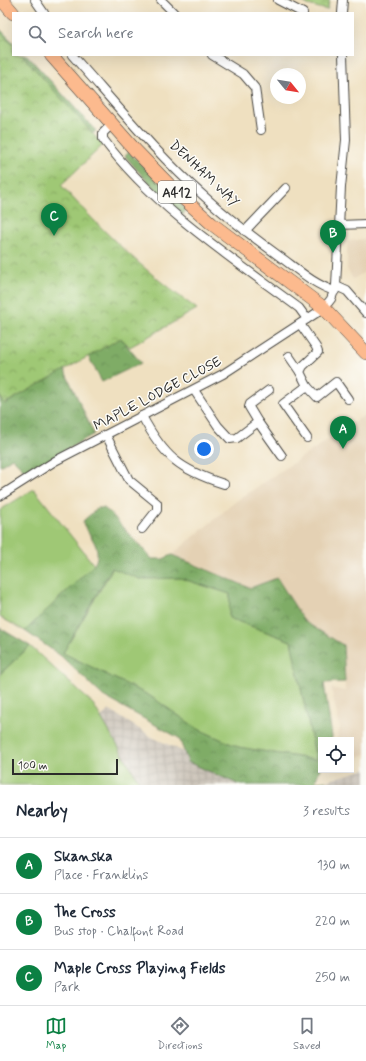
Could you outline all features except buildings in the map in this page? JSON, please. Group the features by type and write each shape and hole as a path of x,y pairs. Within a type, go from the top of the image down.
{"main road":[{"path":"2,0 12,12"},
{"name":"A412","path":"52,56 155,172 212,224 324,308 366,353"}],"street":[{"path":"35,0 43,12"},
{"path":"161,0 173,12"},
{"path":"278,0 301,12"},
{"path":"342,12 343,0"},
{"name":"DENHAM WAY","path":"73,56 112,100 192,184 245,231 312,280 336,289 347,291 363,302 366,313"},
{"path":"214,56 243,74 255,88 261,130"},
{"path":"324,308 336,289 338,225 346,140 343,56"},
{"path":"100,110 112,100"},
{"path":"112,124 103,133 103,139 140,181 184,222 299,308 307,319"},
{"path":"245,231 286,188"},
{"path":"338,225 366,224"},
{"name":"MAPLE LODGE CLOSE","path":"0,496 55,461 223,374 324,308"},
{"path":"300,324 318,352 303,366 300,372"},
{"path":"289,356 300,372 307,386 317,397 336,382 348,399"},
{"path":"307,386 283,404 307,438"},
{"path":"194,390 212,417 230,439 237,438 258,422"},
{"path":"269,390 250,404 249,410 282,456"},
{"path":"142,416 162,448 173,460 199,476 224,484"},
{"path":"106,434 129,480 157,503 157,510 142,529"}],"shaded area":[{"path":"366,239 366,271 353,279 347,269 347,241"},
{"path":"366,414 366,754 354,758 354,737 338,737 340,728 331,688 345,691 343,645 305,622 277,578 250,588 172,555 235,502"},
{"path":"109,710 152,737 184,752 188,762 240,785 141,785 100,718"},
{"path":"366,769 366,785 325,785 326,781"}],"green space":[{"path":"300,0 330,0 327,10 308,5"},
{"path":"0,29 12,41 12,56 28,56 96,131 81,141 0,45"},
{"path":"0,32 12,44 12,56 23,56 103,145 61,185 92,219 125,251 160,281 197,309 130,347 121,338 4,404 0,396"},
{"path":"129,152 186,209 183,215 152,187 125,156"},
{"path":"121,338 141,363 102,382 88,356"},
{"path":"64,369 94,434 26,472 12,458 0,466 0,396 5,404"},
{"path":"34,489 94,565 25,631 0,617 0,510"},
{"path":"98,508 104,508 152,559 163,559 172,555 250,588 277,578 305,622 343,645 345,682 324,683 332,737 318,737 318,773 315,782 326,781 325,785 240,785 188,762 179,738 103,696 61,656 25,631 94,565 97,549 83,524 84,520","holes":["112,568 140,579 180,578 230,594 229,618 291,641 316,760 238,747 198,729 150,696 63,653"]},
{"path":"113,568 140,579 180,578 230,594 229,618 291,641 316,760 238,747 198,729 150,696 63,653"},
{"path":"0,628 30,646 0,674"},
{"path":"30,646 93,704 141,785 0,785 0,674"}],"place":[{"name":"Maple Cross Playing Fields","path":"54,236"},
{"name":"The Cross","path":"333,253"},
{"name":"Skanska","path":"343,449"}]}
